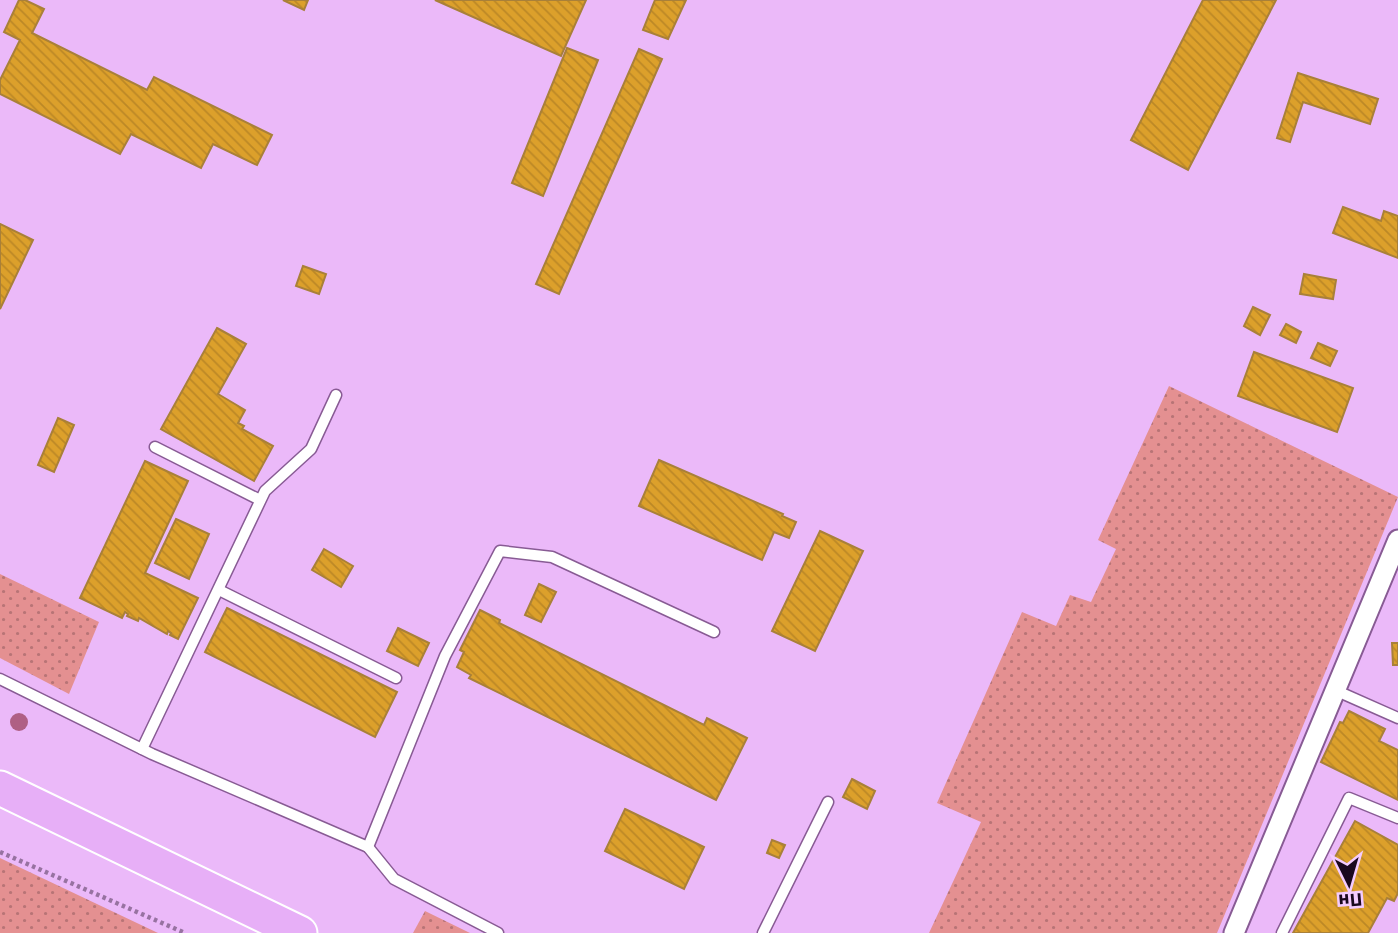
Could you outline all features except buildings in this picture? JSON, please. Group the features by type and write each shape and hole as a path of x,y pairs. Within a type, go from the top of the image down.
{"highway":[{"path":"0,788 300,933"}],"street":[{"path":"1234,933 1398,540"}],"lane":[{"path":"142,749 260,500 265,491 311,449 335,395"},
{"path":"155,447 260,500"},
{"path":"368,847 445,656 500,551 552,557 714,632"},
{"path":"219,590 396,678"},
{"path":"0,679 142,749 368,847 394,879 498,933"},
{"path":"1337,691 1398,718"},
{"path":"1283,933 1349,797 1398,818"},
{"path":"763,933 828,802"}],"path":[{"path":"0,852 185,933"}],"shaded area":[{"path":"1169,386 1398,497 1217,933 929,933 981,822 937,803 1022,612 1056,626 1070,595 1091,602 1116,549 1098,540"},
{"path":"0,574 99,622 69,694 0,658"},
{"path":"0,858 158,933 0,933"},
{"path":"425,911 470,933 413,933"}]}
